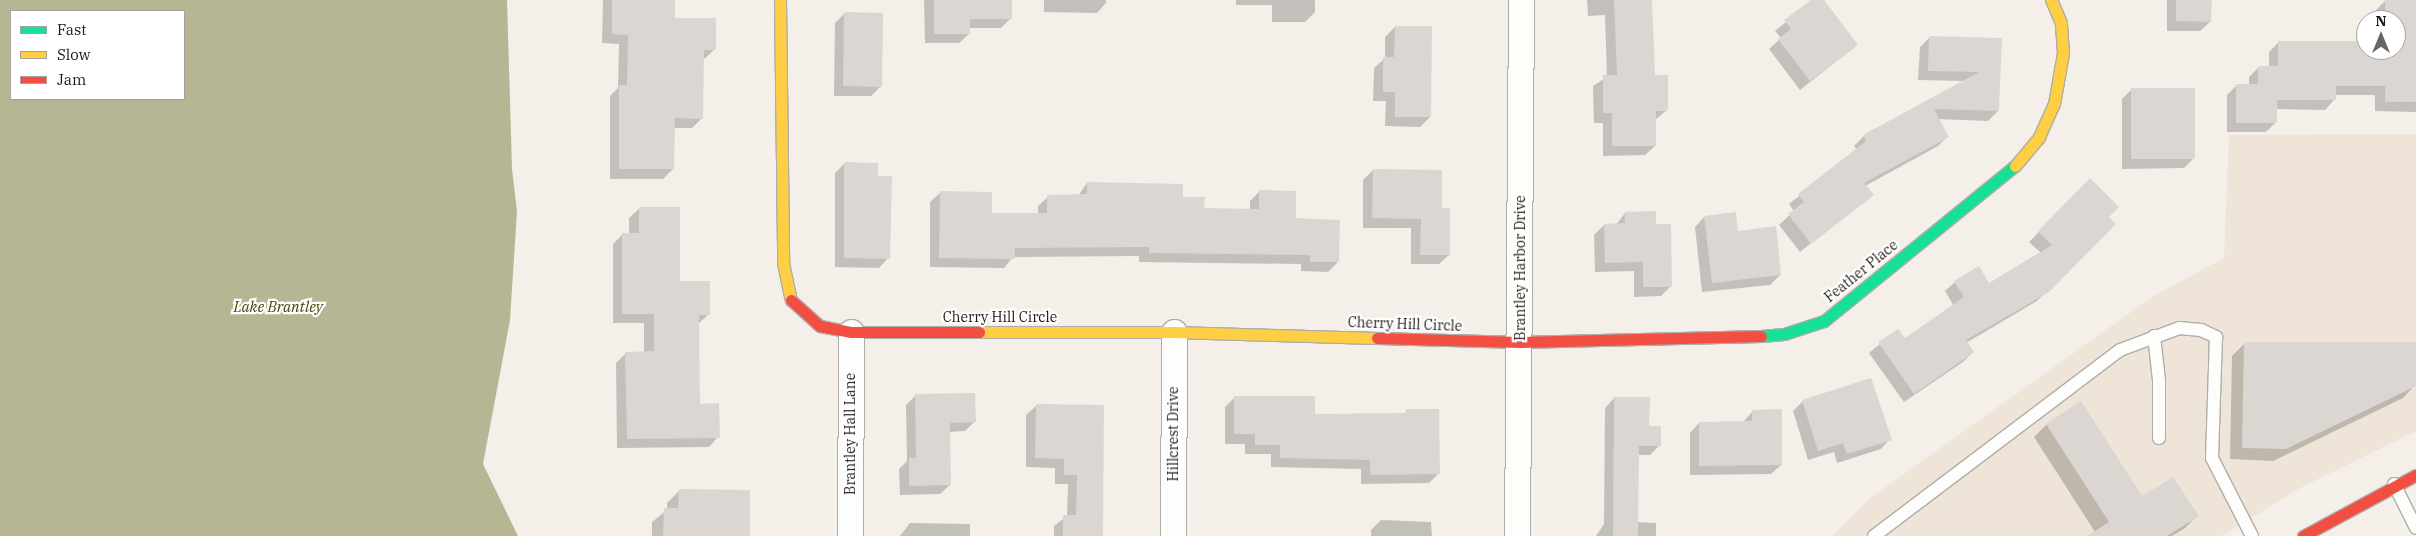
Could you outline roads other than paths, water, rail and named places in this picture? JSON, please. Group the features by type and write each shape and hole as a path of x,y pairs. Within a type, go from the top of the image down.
{"street":[{"name":"Cherry Hill Circle","path":"780,0 782,263 791,300 820,326 850,332 1174,332 1520,342"},
{"name":"Brantley Harbor Drive","path":"1517,536 1520,342 1521,0"},
{"name":"Feather Place","path":"1520,342 1735,339 1784,334 1824,321 2014,166 2039,137 2054,104 2063,53 2061,23 2051,0"},
{"name":"Brantley Hall Lane","path":"850,332 850,536"},
{"name":"Hillcrest Drive","path":"1173,536 1174,332"},
{"path":"2303,536 2394,484 2416,475"}],"lane":[{"path":"1874,536 2120,350 2179,328 2202,330 2216,338 2212,458 2252,536"},
{"path":"2154,336 2159,380 2159,438"},
{"path":"2394,484 2416,528"}],"water":[{"name":"Lake Brantley","path":"0,0 507,0 512,169 517,211 510,320 483,464 518,536 0,536"}]}
